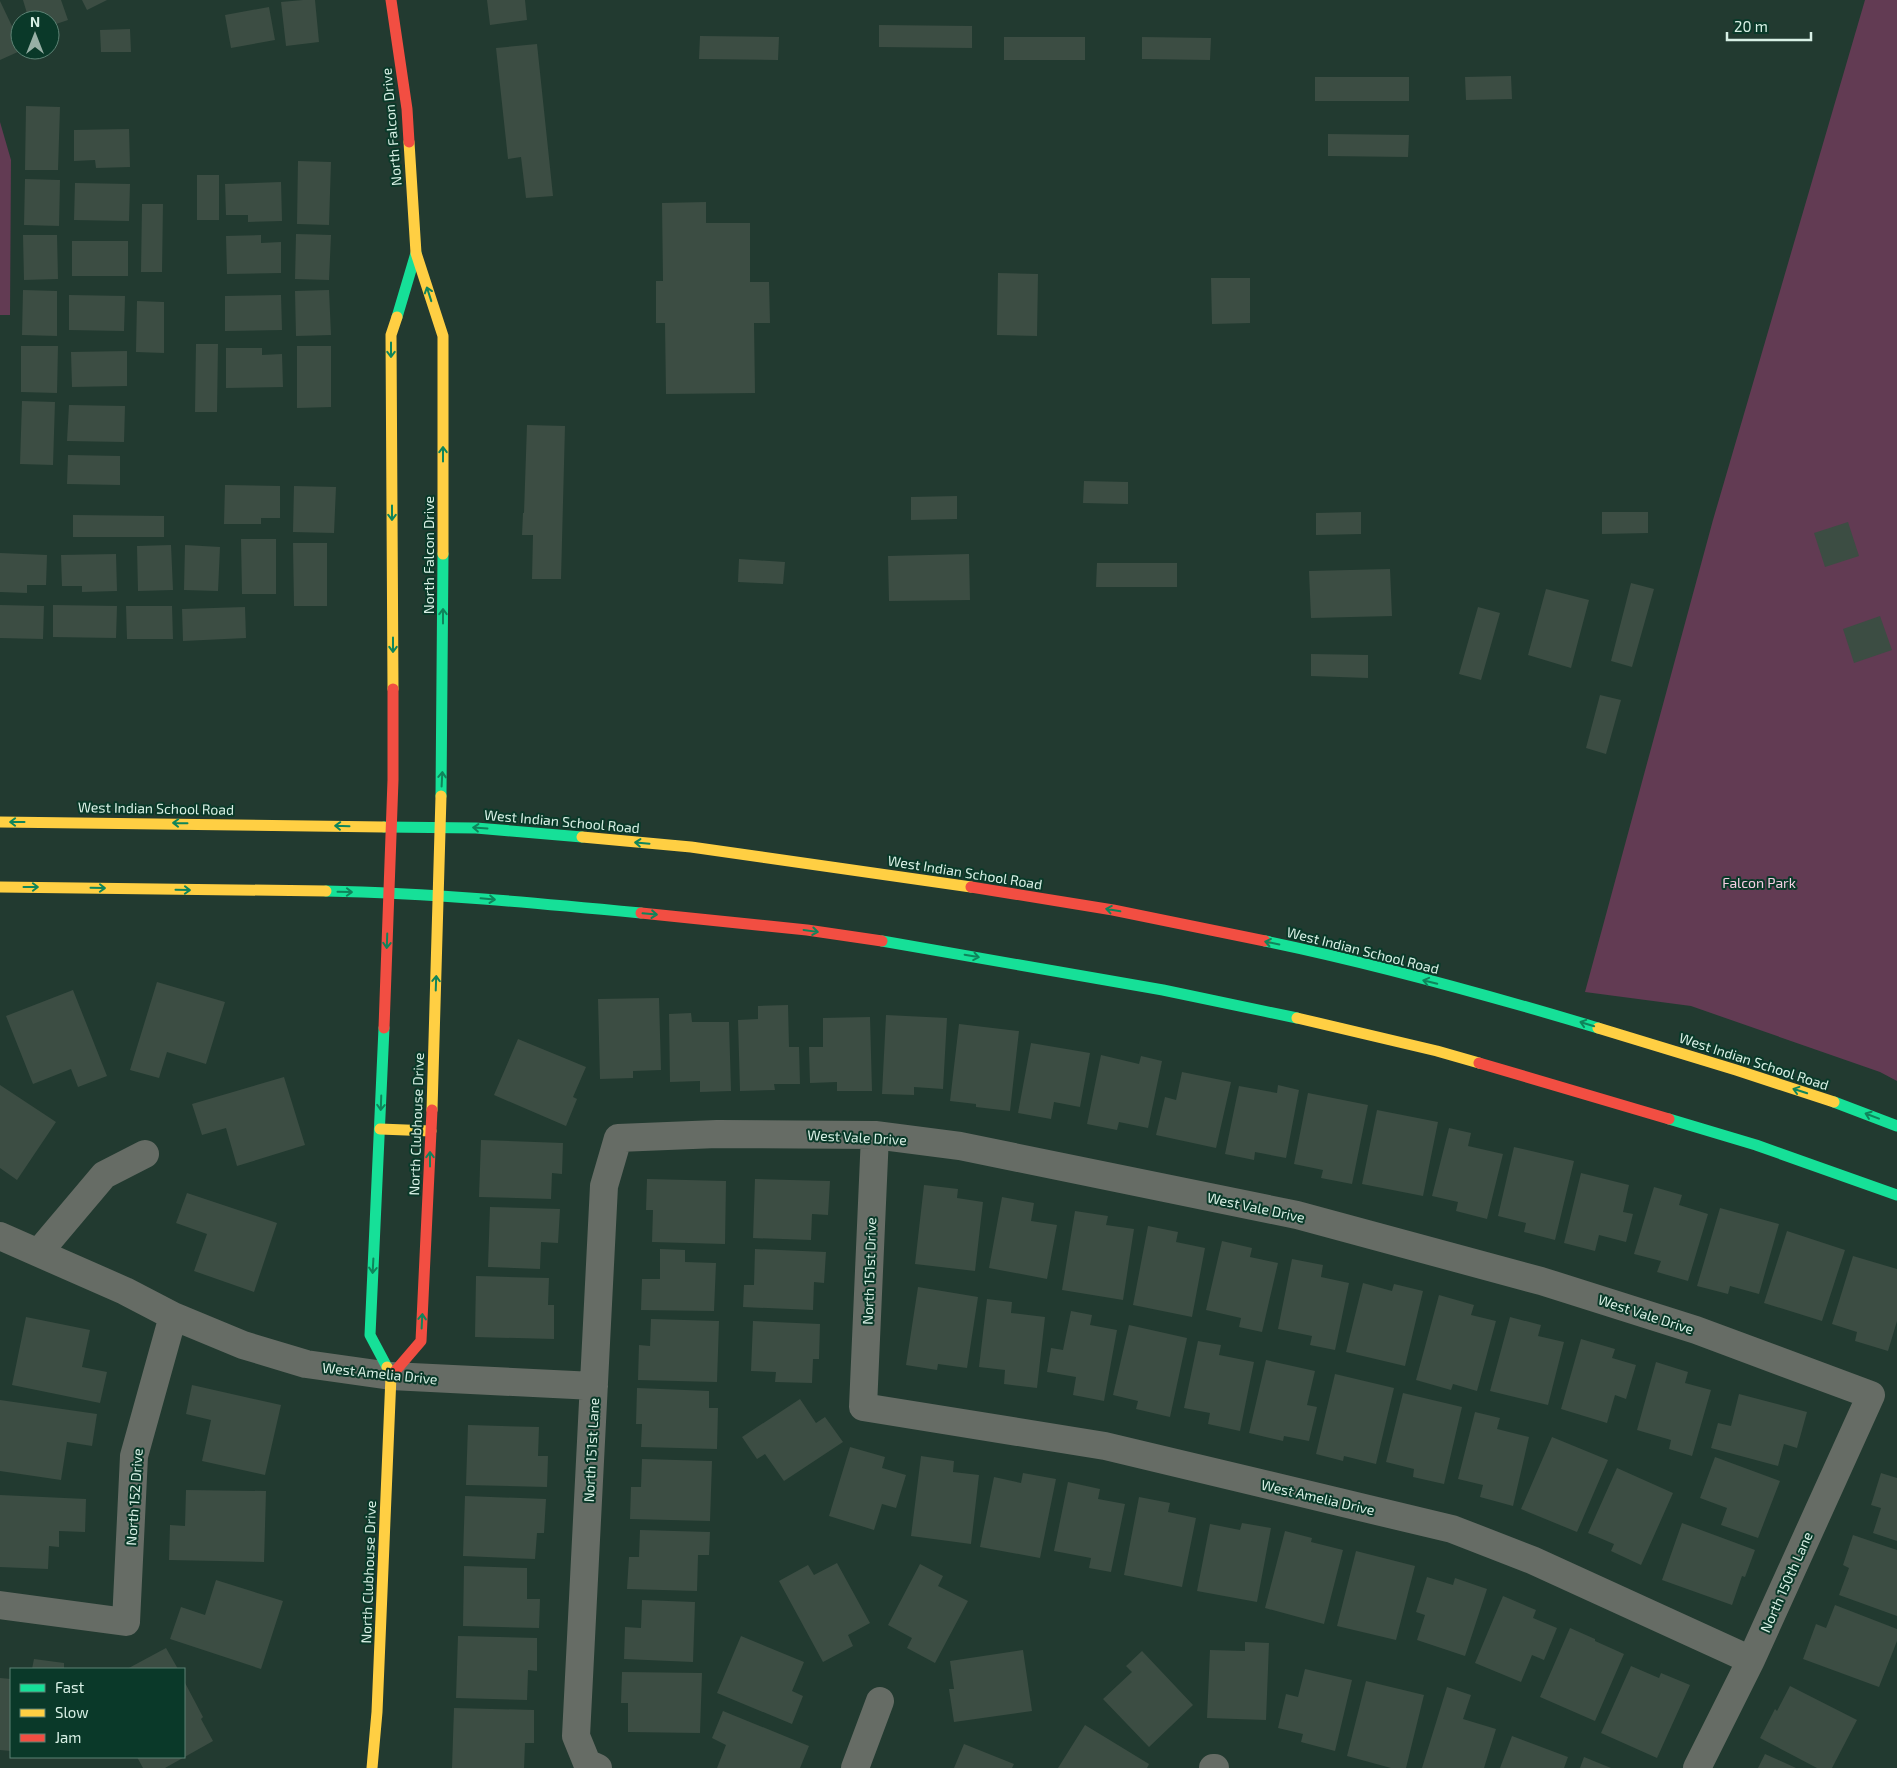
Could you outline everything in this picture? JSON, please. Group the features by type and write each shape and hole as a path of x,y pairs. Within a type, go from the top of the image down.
{"main road":[{"name":"North Falcon Drive","path":"391,0 407,110 416,253 444,336 442,773 439,862"},
{"name":"North Falcon Drive","path":"390,859 393,780 392,336 416,253"},
{"name":"West Indian School Road","path":"0,822 476,828 691,847 909,878 1113,910 1318,952 1528,1007 1736,1070 1846,1106 1897,1126"},
{"name":"North Clubhouse Drive","path":"372,1768 377,1712 391,1376 370,1335 390,859"},
{"name":"North Clubhouse Drive","path":"391,1376 421,1341 430,1178 439,862"},
{"path":"0,887 388,892 532,903 807,930 978,957 1163,990 1272,1012 1437,1051 1756,1145 1897,1194"},
{"path":"380,1129 431,1131"}],"street":[{"name":"West Vale Drive","path":"618,1138 717,1134 875,1136 960,1146 1297,1215 1541,1281 1596,1298 1696,1330 1871,1395"},
{"name":"North 151st Drive","path":"863,1407 875,1136"},
{"name":"North 151st Lane","path":"592,1766 576,1736 604,1186 618,1138"},
{"path":"39,1252 104,1175 145,1154"},
{"name":"West Amelia Drive","path":"0,1236 125,1291 173,1316 243,1345 306,1364 391,1376 594,1386"},
{"name":"North 152 Drive","path":"0,1605 126,1622 134,1456 173,1316"},
{"name":"North 150th Lane","path":"1697,1768 1751,1660 1871,1395"},
{"name":"West Amelia Drive","path":"863,1407 1105,1446 1452,1529 1532,1560 1751,1660"},
{"path":"855,1768 880,1702"}],"green space":[{"name":"Falcon Park","path":"1865,0 1897,0 1897,1081 1880,1072 1691,1006 1585,992 1713,520"},
{"path":"0,122 11,160 10,315 0,315"}],"building":[{"path":"23,0 61,0 68,20 60,23 60,10 26,10"},
{"path":"82,0 107,0 87,10"},
{"path":"315,0 319,42 286,46 281,2"},
{"path":"487,0 525,0 527,20 490,25"},
{"path":"0,1 10,22 10,56 0,60"},
{"path":"269,7 275,40 231,48 225,15"},
{"path":"879,25 972,26 972,48 879,47"},
{"path":"130,29 131,52 101,52 100,30"},
{"path":"700,36 779,37 778,60 699,59"},
{"path":"1004,37 1085,37 1085,60 1004,60"},
{"path":"1142,37 1211,38 1210,60 1142,59"},
{"path":"537,44 553,196 526,198 521,157 508,159 496,48"},
{"path":"1511,76 1512,99 1466,100 1465,77"},
{"path":"1315,77 1409,77 1409,101 1315,101"},
{"path":"26,106 60,107 58,170 25,170"},
{"path":"129,129 130,167 96,168 95,160 74,161 74,130"},
{"path":"1328,134 1409,135 1408,157 1328,156"},
{"path":"298,161 331,162 329,225 297,224"},
{"path":"197,175 219,175 219,220 197,220"},
{"path":"25,179 60,180 59,226 24,225"},
{"path":"281,182 282,221 248,222 248,215 226,215 225,184"},
{"path":"75,183 130,184 129,221 74,220"},
{"path":"706,202 706,223 750,223 750,282 769,282 770,323 754,323 755,393 666,394 665,323 656,323 656,281 663,281 662,203"},
{"path":"142,204 163,204 162,272 141,272"},
{"path":"296,234 331,235 329,280 295,279"},
{"path":"23,235 57,235 58,279 24,280"},
{"path":"261,235 261,243 281,242 281,273 227,274 226,236"},
{"path":"72,241 128,241 128,276 72,276"},
{"path":"998,273 1038,274 1037,336 997,335"},
{"path":"1211,278 1250,278 1250,323 1212,324"},
{"path":"23,290 57,291 57,336 22,335"},
{"path":"329,290 331,335 296,336 295,291"},
{"path":"69,295 125,296 124,331 69,330"},
{"path":"281,295 282,330 225,331 225,296"},
{"path":"137,301 164,302 164,353 136,352"},
{"path":"196,344 218,344 217,412 195,412"},
{"path":"21,346 58,346 57,393 21,392"},
{"path":"297,346 331,346 331,407 297,408"},
{"path":"226,348 262,348 262,355 282,354 283,387 226,388"},
{"path":"127,351 127,386 72,387 71,352"},
{"path":"22,401 55,402 53,465 20,464"},
{"path":"69,405 125,406 124,442 67,441"},
{"path":"527,425 565,426 561,579 532,579 533,535 522,535"},
{"path":"68,455 120,456 120,485 67,484"},
{"path":"1084,481 1128,482 1128,504 1083,503"},
{"path":"225,485 280,486 280,518 261,518 261,524 224,524"},
{"path":"294,486 336,487 334,533 293,532"},
{"path":"957,496 957,519 911,520 911,497"},
{"path":"1361,512 1361,534 1316,535 1316,513"},
{"path":"1602,512 1648,512 1648,533 1602,534"},
{"path":"73,515 164,516 164,537 73,537"},
{"path":"1848,522 1859,556 1825,567 1814,533"},
{"path":"241,539 276,539 276,594 242,594"},
{"path":"293,543 327,543 327,606 294,606"},
{"path":"171,545 173,590 138,591 137,546"},
{"path":"185,545 220,547 218,591 184,590"},
{"path":"0,553 47,555 46,585 27,585 27,593 0,592"},
{"path":"116,554 117,591 82,592 82,586 62,586 61,555"},
{"path":"969,554 970,600 889,601 888,556"},
{"path":"739,559 785,562 783,584 738,582"},
{"path":"1097,563 1177,563 1177,587 1096,587"},
{"path":"1390,569 1392,616 1311,618 1309,571"},
{"path":"1631,583 1654,589 1632,667 1611,661"},
{"path":"1546,589 1589,600 1571,668 1528,655"},
{"path":"0,605 44,606 43,639 0,638"},
{"path":"53,605 117,606 116,638 53,637"},
{"path":"126,606 172,606 173,639 127,639"},
{"path":"245,607 246,638 183,641 182,609"},
{"path":"1478,607 1500,613 1481,680 1459,674"},
{"path":"1880,616 1892,650 1854,663 1843,629"},
{"path":"1311,654 1368,655 1368,678 1311,676"},
{"path":"1600,695 1621,700 1606,754 1586,748"},
{"path":"157,982 225,1002 206,1064 167,1052 159,1078 130,1070"},
{"path":"73,990 107,1076 78,1087 71,1069 33,1084 6,1016"},
{"path":"659,998 661,1070 633,1071 633,1078 600,1079 598,999"},
{"path":"788,1005 789,1047 799,1047 800,1084 774,1084 775,1090 740,1091 738,1020 758,1019 758,1006"},
{"path":"691,1013 692,1022 729,1022 731,1091 700,1092 700,1081 670,1082 669,1014"},
{"path":"886,1015 947,1018 943,1089 914,1087 914,1095 882,1094"},
{"path":"870,1017 872,1091 837,1091 837,1082 810,1083 809,1047 823,1047 823,1018"},
{"path":"959,1024 1019,1031 1010,1111 976,1107 976,1104 950,1101"},
{"path":"518,1039 586,1067 573,1097 577,1099 566,1126 494,1095"},
{"path":"1031,1043 1090,1053 1080,1107 1054,1102 1051,1119 1018,1113"},
{"path":"1101,1055 1139,1064 1141,1056 1162,1061 1148,1128 1119,1122 1117,1130 1087,1124"},
{"path":"1182,1072 1231,1082 1216,1148 1156,1135 1165,1097 1176,1100"},
{"path":"284,1077 305,1145 237,1166 226,1128 202,1135 192,1104"},
{"path":"0,1085 56,1122 17,1180 0,1168"},
{"path":"1278,1085 1299,1090 1286,1158 1255,1152 1254,1160 1225,1154 1239,1086 1277,1093"},
{"path":"1308,1093 1368,1105 1352,1184 1321,1178 1323,1170 1294,1164"},
{"path":"1377,1110 1438,1122 1423,1196 1362,1184"},
{"path":"1449,1128 1471,1133 1468,1146 1503,1154 1487,1219 1456,1211 1458,1202 1432,1196"},
{"path":"481,1140 563,1143 562,1174 552,1173 551,1199 479,1197"},
{"path":"1514,1147 1574,1161 1555,1240 1524,1232 1526,1223 1498,1216"},
{"path":"1581,1173 1629,1185 1623,1212 1633,1214 1626,1242 1599,1235 1595,1251 1564,1243"},
{"path":"647,1179 726,1181 725,1244 652,1242 653,1210 646,1210"},
{"path":"755,1179 830,1181 828,1215 812,1214 811,1240 753,1238"},
{"path":"924,1185 958,1189 957,1198 983,1202 975,1271 915,1264"},
{"path":"1654,1187 1682,1195 1679,1205 1708,1214 1688,1281 1657,1272 1661,1261 1634,1254"},
{"path":"187,1193 277,1223 254,1292 194,1271 207,1234 176,1223"},
{"path":"1002,1197 1034,1203 1031,1221 1057,1225 1047,1279 989,1268"},
{"path":"490,1207 560,1209 558,1243 541,1242 540,1269 488,1267"},
{"path":"1720,1208 1779,1224 1759,1294 1730,1286 1728,1294 1697,1286"},
{"path":"1075,1211 1108,1216 1106,1225 1134,1229 1123,1300 1062,1290"},
{"path":"1148,1226 1178,1232 1176,1242 1205,1248 1192,1317 1133,1305"},
{"path":"1787,1231 1845,1250 1822,1321 1764,1303"},
{"path":"1222,1241 1252,1248 1250,1257 1278,1263 1262,1332 1239,1327 1241,1318 1206,1310"},
{"path":"660,1249 685,1250 685,1262 716,1263 714,1311 641,1310 642,1279 660,1279"},
{"path":"755,1249 826,1252 824,1283 814,1282 813,1310 743,1307 744,1285 754,1285"},
{"path":"1853,1256 1897,1269 1897,1321 1888,1351 1855,1341 1857,1332 1832,1324"},
{"path":"1292,1259 1323,1265 1321,1277 1349,1283 1335,1350 1310,1345 1312,1336 1278,1329"},
{"path":"476,1276 549,1278 548,1305 554,1305 554,1339 475,1337"},
{"path":"1363,1283 1392,1291 1394,1284 1423,1291 1405,1366 1346,1352"},
{"path":"918,1287 978,1297 967,1368 938,1364 937,1370 906,1365"},
{"path":"1439,1295 1474,1305 1471,1315 1496,1321 1477,1391 1453,1384 1451,1390 1416,1380"},
{"path":"987,1299 1012,1302 1011,1313 1045,1317 1037,1388 1004,1384 1005,1370 979,1367"},
{"path":"1071,1311 1092,1315 1090,1325 1117,1330 1104,1401 1073,1395 1076,1377 1047,1372 1051,1348 1063,1350"},
{"path":"26,1317 90,1330 82,1367 107,1372 100,1403 12,1385"},
{"path":"1510,1317 1541,1325 1538,1336 1564,1342 1548,1405 1490,1391"},
{"path":"651,1319 719,1321 717,1382 638,1380 639,1345 650,1346"},
{"path":"753,1321 820,1324 819,1359 813,1359 812,1383 775,1382 776,1372 751,1371"},
{"path":"1129,1325 1187,1338 1170,1417 1136,1409 1138,1401 1113,1395"},
{"path":"1581,1339 1615,1349 1612,1358 1636,1365 1626,1399 1615,1395 1607,1423 1561,1409"},
{"path":"1198,1341 1221,1345 1219,1355 1254,1362 1240,1431 1208,1424 1210,1413 1184,1408"},
{"path":"1266,1360 1315,1371 1307,1405 1317,1407 1309,1441 1284,1436 1283,1441 1249,1433"},
{"path":"1656,1362 1688,1372 1685,1383 1711,1390 1692,1456 1669,1449 1671,1440 1637,1430"},
{"path":"1335,1374 1394,1388 1376,1464 1344,1456 1343,1461 1316,1454"},
{"path":"192,1385 281,1405 265,1475 202,1461 211,1420 186,1414"},
{"path":"637,1388 709,1391 709,1408 718,1408 717,1449 641,1447 642,1424 636,1424"},
{"path":"1403,1393 1462,1407 1444,1484 1413,1477 1414,1469 1386,1462"},
{"path":"1739,1394 1807,1412 1797,1448 1784,1444 1778,1466 1711,1448 1718,1423 1731,1426"},
{"path":"800,1399 816,1423 825,1417 843,1442 784,1481 765,1454 757,1459 742,1437"},
{"path":"0,1400 97,1414 92,1446 67,1442 61,1480 0,1471"},
{"path":"1475,1412 1500,1418 1497,1429 1529,1437 1513,1506 1480,1497 1483,1485 1458,1479"},
{"path":"468,1425 539,1427 538,1456 548,1456 547,1487 466,1485"},
{"path":"1552,1437 1608,1460 1577,1532 1521,1509"},
{"path":"850,1447 885,1457 882,1468 906,1475 896,1508 882,1504 874,1530 829,1516"},
{"path":"921,1456 954,1461 953,1472 979,1475 971,1544 911,1536"},
{"path":"1715,1457 1780,1481 1758,1538 1721,1525 1727,1508 1700,1498"},
{"path":"642,1459 712,1461 710,1521 630,1519 631,1487 641,1487"},
{"path":"1617,1468 1673,1493 1641,1565 1611,1551 1614,1544 1588,1533"},
{"path":"1023,1473 1056,1479 1040,1558 980,1547 994,1477 1021,1483"},
{"path":"1881,1473 1897,1478 1897,1541 1873,1533 1881,1508 1871,1505"},
{"path":"1068,1482 1100,1489 1098,1499 1125,1504 1111,1572 1089,1568 1091,1558 1054,1551"},
{"path":"186,1490 266,1491 264,1562 169,1560 170,1525 185,1526"},
{"path":"0,1495 86,1499 85,1532 59,1531 59,1547 49,1546 48,1569 0,1567"},
{"path":"465,1496 546,1499 544,1533 537,1533 535,1559 463,1556"},
{"path":"1139,1497 1170,1503 1168,1512 1196,1518 1182,1587 1124,1575"},
{"path":"1242,1523 1271,1528 1257,1602 1197,1591 1210,1524 1240,1530"},
{"path":"1682,1523 1755,1550 1745,1577 1742,1576 1732,1605 1662,1580"},
{"path":"640,1530 710,1532 709,1555 698,1555 697,1591 627,1589 629,1557 639,1557"},
{"path":"1285,1531 1312,1538 1311,1542 1343,1550 1324,1624 1265,1608"},
{"path":"1853,1535 1897,1550 1897,1616 1839,1595 1849,1568 1843,1565"},
{"path":"1356,1551 1415,1566 1396,1640 1337,1626"},
{"path":"837,1563 870,1623 848,1635 853,1646 823,1662 779,1581 808,1565 814,1575"},
{"path":"920,1564 943,1576 938,1586 968,1601 935,1663 907,1648 912,1638 888,1625"},
{"path":"464,1566 527,1568 527,1599 540,1599 539,1628 463,1626"},
{"path":"1427,1577 1453,1585 1455,1578 1487,1589 1465,1656 1417,1640 1425,1615 1416,1612"},
{"path":"216,1580 283,1601 261,1669 170,1639 181,1607 205,1615"},
{"path":"1503,1596 1536,1610 1533,1618 1557,1628 1544,1660 1532,1655 1521,1682 1475,1663"},
{"path":"642,1600 695,1602 693,1662 624,1659 625,1627 641,1628"},
{"path":"1835,1605 1897,1629 1897,1641 1879,1687 1803,1659 1816,1624 1826,1628"},
{"path":"1570,1628 1624,1654 1595,1721 1540,1697"},
{"path":"458,1636 537,1638 537,1671 528,1670 527,1700 456,1698"},
{"path":"741,1636 804,1662 792,1691 803,1696 792,1724 717,1693"},
{"path":"1245,1642 1269,1643 1266,1720 1207,1718 1210,1650 1245,1651"},
{"path":"166,1648 177,1668 129,1668"},
{"path":"1023,1650 1032,1711 954,1722 949,1689 954,1689 950,1661"},
{"path":"1142,1651 1193,1705 1149,1747 1103,1699 1132,1672 1126,1666"},
{"path":"34,1659 64,1663 64,1668 32,1668"},
{"path":"1631,1666 1659,1678 1661,1673 1690,1685 1657,1758 1601,1733"},
{"path":"1305,1669 1352,1680 1335,1751 1301,1742 1303,1734 1278,1728 1286,1694 1298,1697"},
{"path":"622,1672 702,1673 700,1733 628,1732 628,1703 621,1703"},
{"path":"0,1678 10,1679 10,1751 0,1750"},
{"path":"1366,1681 1424,1695 1406,1768 1391,1768 1347,1756"},
{"path":"185,1683 203,1717 201,1719 213,1741 185,1757"},
{"path":"1790,1686 1857,1720 1832,1768 1817,1768 1760,1738"},
{"path":"1447,1687 1471,1695 1463,1719 1496,1729 1484,1768 1422,1768"},
{"path":"454,1708 534,1710 534,1743 525,1743 524,1768 452,1768"},
{"path":"723,1711 809,1746 800,1768 717,1768 726,1745 712,1738"},
{"path":"1085,1725 1149,1764 1147,1768 1058,1768"},
{"path":"1512,1736 1568,1757 1564,1768 1500,1768"},
{"path":"964,1744 1014,1764 1012,1768 954,1768"},
{"path":"1765,1754 1796,1768 1758,1768"},
{"path":"1584,1757 1611,1768 1580,1768"},
{"path":"138,1758 183,1758 165,1768 143,1768"}],"traffic: fast":[{"path":"397,317 416,253"},
{"path":"441,796 443,554"},
{"path":"384,827 476,828 582,837"},
{"path":"326,891 444,896 641,913"},
{"path":"882,941 1163,990 1297,1018"},
{"path":"1265,941 1432,981 1598,1028"},
{"path":"384,1028 370,1335 387,1367"},
{"path":"1834,1102 1897,1126"},
{"path":"1669,1119 1756,1145 1897,1195"}],"traffic: slow":[{"path":"409,142 416,253 443,336 443,554"},
{"path":"393,689 391,335 397,317"},
{"path":"432,1110 441,796"},
{"path":"0,822 384,827"},
{"path":"582,837 691,847 971,887"},
{"path":"0,887 326,891"},
{"path":"1297,1018 1437,1051 1479,1063"},
{"path":"1598,1028 1834,1102"},
{"path":"380,1129 431,1131"},
{"path":"372,1768 377,1712 391,1376 387,1367"}],"traffic: jam":[{"path":"391,0 407,109 409,142"},
{"path":"384,1028 393,780 393,689"},
{"path":"971,887 1113,910 1265,941"},
{"path":"641,913 807,930 882,941"},
{"path":"1479,1063 1669,1119"},
{"path":"391,1376 421,1341 432,1110"}]}
